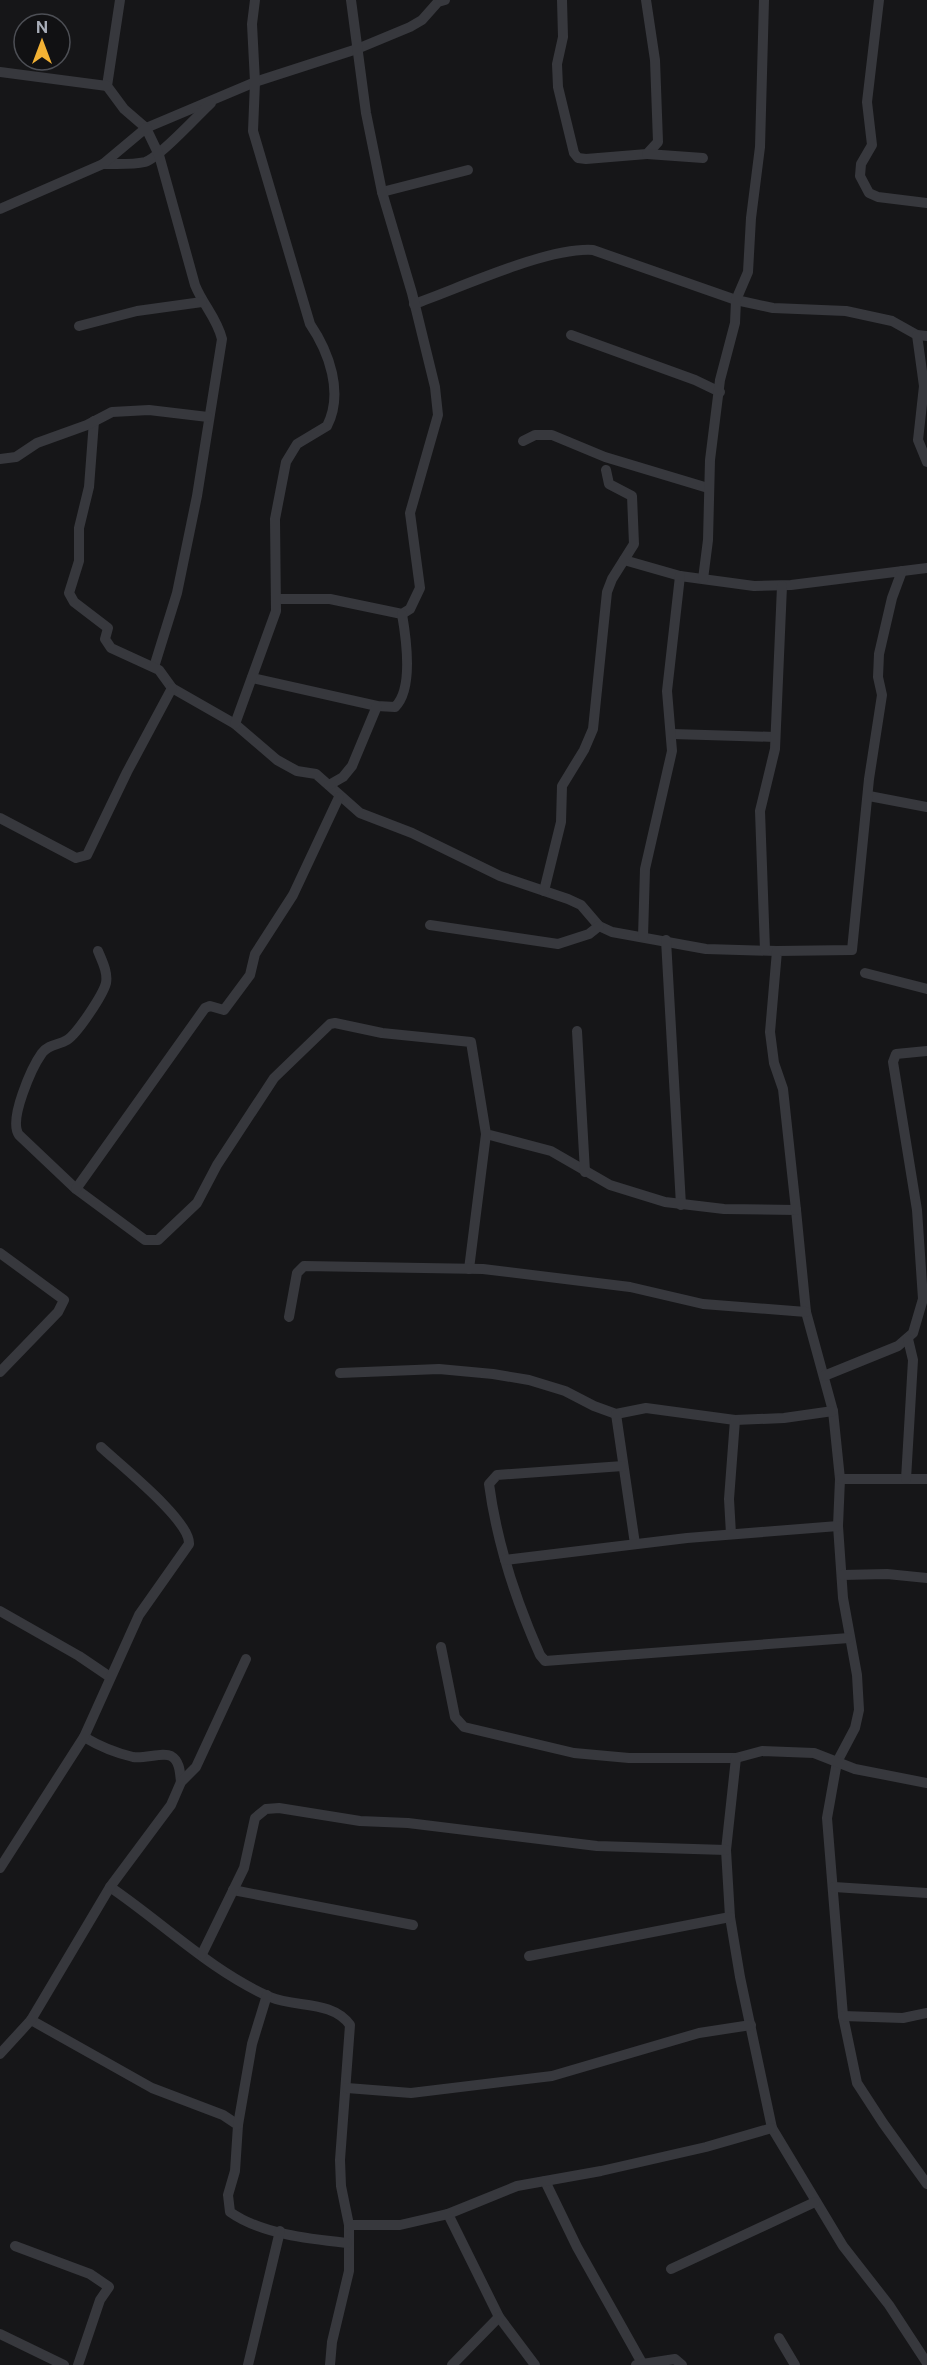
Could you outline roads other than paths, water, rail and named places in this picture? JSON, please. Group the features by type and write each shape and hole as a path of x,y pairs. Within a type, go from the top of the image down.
{"street":[{"path":"120,0 107,86 124,109 146,128 159,155 195,285 202,302 215,316 222,339 208,417 204,459 186,551 177,593 154,667"},
{"path":"234,724 273,622 276,599 275,519 286,462 297,444 327,426 335,395 329,363 321,339 310,324 253,131 255,82 252,24 255,0"},
{"path":"276,599 330,599 402,614 410,609 420,588 410,513 438,415 435,387 382,192 357,49 351,0"},
{"path":"0,209 103,164 146,128 255,82 357,49 410,27 422,20 438,2 445,0"},
{"path":"562,0 564,37 557,64 558,87 574,153 578,158 647,154 703,158"},
{"path":"646,0 655,60 658,118 658,141 647,154"},
{"path":"703,579 708,540 708,488 720,380 735,323 736,300 748,272 751,218 760,147 764,0"},
{"path":"879,0 867,102 873,145 861,164 860,176 869,193 878,197 927,203"},
{"path":"0,72 107,86"},
{"path":"103,164 147,161 159,155 170,141 215,100"},
{"path":"382,192 468,170"},
{"path":"414,304 520,266 581,249 611,255 736,300 773,308 846,311 892,321 922,335 924,386 918,440 927,462"},
{"path":"79,326 137,310 202,302"},
{"path":"571,335 695,380 720,392"},
{"path":"0,459 16,457 37,443 119,411 149,410 208,417"},
{"path":"94,421 89,487 79,528 79,561 70,597 108,628 105,639 111,648 154,667 172,688 234,724 277,760 297,771 316,774 339,797 360,813 412,833 500,876 581,905 599,926 612,932 706,949 852,950 868,796 882,695 878,677 879,654 892,598 902,571"},
{"path":"523,441 534,435 552,435 605,457 708,488"},
{"path":"544,891 561,822 562,786 584,750 593,729 607,592 634,544 633,500 628,493 609,484 606,470"},
{"path":"624,560 680,576 782,586 927,568"},
{"path":"643,937 645,869 672,751 667,691 680,576"},
{"path":"782,586 776,737 771,771 760,811 771,951 770,1032 774,1063 783,1089 806,1312 833,1411 840,1479 838,1526 842,1575 849,1638 857,1675 859,1710 855,1728 837,1762 827,1818 843,2016 857,2083 927,2184"},
{"path":"252,678 376,706 395,707 402,701 409,649 402,614"},
{"path":"0,818 70,855 81,858 87,855 127,772 172,688"},
{"path":"329,785 343,777 352,766 376,706"},
{"path":"672,734 776,737"},
{"path":"868,796 927,807"},
{"path":"76,1189 205,1008 210,1005 224,1010 250,975 255,954 293,895 339,797"},
{"path":"430,925 558,944 590,934 599,926"},
{"path":"666,940 681,1205"},
{"path":"98,951 106,975 101,994 72,1036 42,1053 23,1093 14,1124 19,1135 76,1189 145,1240 158,1240 197,1203 217,1165 274,1078 330,1024 335,1023 382,1033 471,1042 486,1134 469,1269"},
{"path":"865,972 927,989"},
{"path":"577,1031 585,1172"},
{"path":"824,1376 898,1346 908,1339 917,1325 922,1299 920,1242 894,1057 900,1053 927,1051"},
{"path":"486,1134 551,1151 567,1158 585,1172 625,1191 681,1205 796,1210"},
{"path":"0,1253 64,1300 44,1328 0,1372"},
{"path":"289,1317 297,1273 304,1266 469,1269 630,1287 703,1304 806,1312"},
{"path":"906,1479 914,1360 908,1339"},
{"path":"340,1373 439,1368 493,1374 529,1380 565,1391 616,1414 646,1408 735,1420 784,1418 833,1411"},
{"path":"616,1414 635,1544"},
{"path":"731,1534 729,1498 735,1420"},
{"path":"0,1868 84,1737 103,1700 130,1630 189,1544 190,1536 151,1492 101,1447"},
{"path":"623,1466 497,1475 489,1484 493,1517 505,1560 530,1633 545,1661 849,1638"},
{"path":"840,1479 927,1479"},
{"path":"505,1560 731,1534 838,1526"},
{"path":"842,1575 887,1574 927,1578"},
{"path":"0,1611 79,1656 110,1677"},
{"path":"441,1647 454,1717 464,1727 574,1753 677,1759 736,1758 762,1752 814,1753 893,1778 927,1783"},
{"path":"0,2054 31,2020 110,1887 171,1805 181,1782 196,1767 246,1659"},
{"path":"84,1737 132,1756 152,1758 167,1755 174,1758 180,1769 181,1782"},
{"path":"736,1758 726,1850 730,1917 772,2128 843,2246 889,2305 927,2363"},
{"path":"202,1954 244,1868 255,1818 266,1809 279,1808 360,1821 408,1822 482,1833 517,1834 597,1846 726,1850"},
{"path":"110,1887 233,1978 267,1995 309,2004 344,2017 350,2025 351,2036 340,2160 341,2186 348,2225 348,2271 332,2342 330,2365"},
{"path":"834,1887 927,1893"},
{"path":"233,1890 413,1925"},
{"path":"529,1956 730,1917"},
{"path":"267,1995 252,2044 238,2125 235,2171 228,2195 230,2212 248,2222 280,2231 314,2240 347,2243"},
{"path":"843,2016 903,2018 927,2013"},
{"path":"31,2020 152,2088 223,2115 238,2125"},
{"path":"347,2088 411,2093 552,2076 699,2033 751,2025"},
{"path":"348,2225 400,2225 448,2214 517,2186 706,2147 772,2128"},
{"path":"545,2181 639,2364 675,2359 681,2365"},
{"path":"671,2269 815,2202"},
{"path":"448,2214 499,2318 535,2365"},
{"path":"248,2365 280,2231"},
{"path":"15,2246 90,2274 109,2287 100,2300 78,2365"},
{"path":"452,2365 499,2318"},
{"path":"0,2334 64,2365"},
{"path":"779,2338 795,2365"}]}
